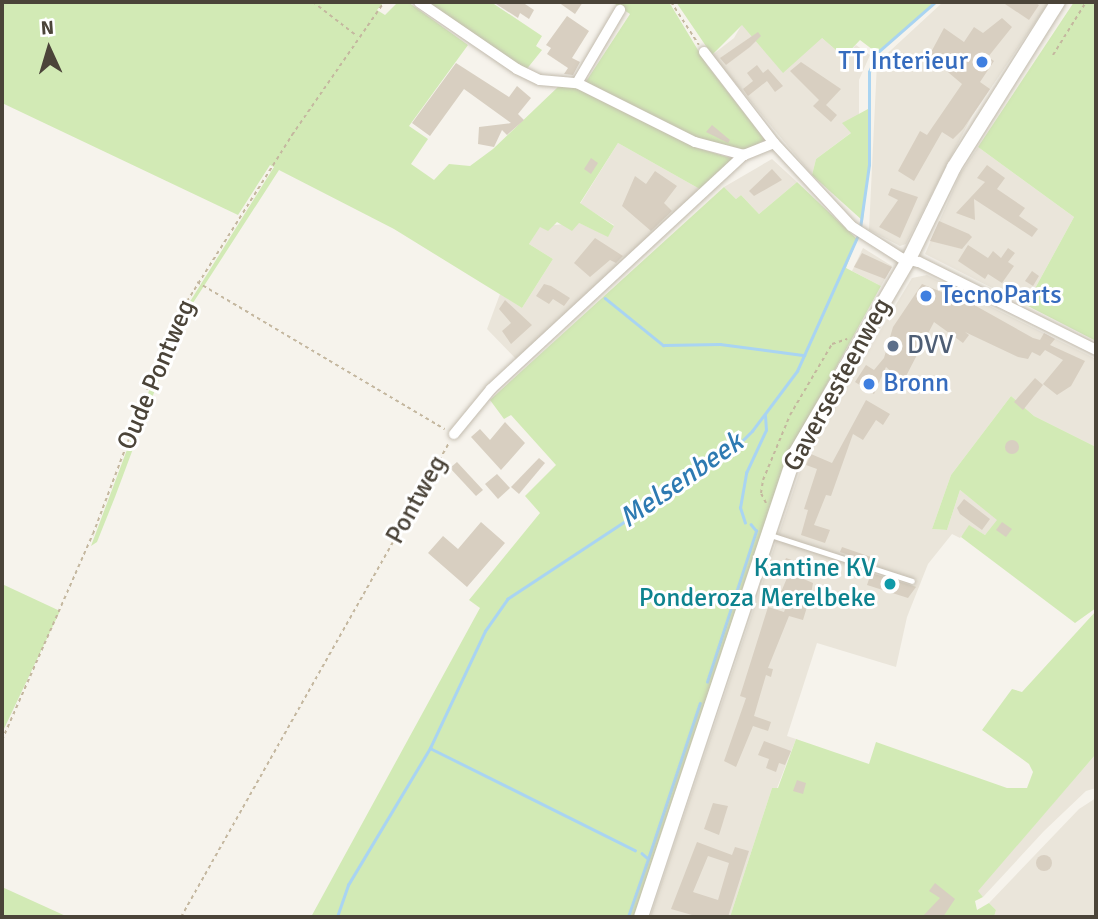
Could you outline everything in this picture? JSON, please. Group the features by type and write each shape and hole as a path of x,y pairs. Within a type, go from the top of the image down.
{"street":[{"path":"419,2 517,69 540,80 577,83 695,142 744,155"},
{"name":"Gaversesteenweg","path":"641,917 795,454 909,259 954,167 1058,2"},
{"path":"577,83 620,10"},
{"path":"704,52 774,144 851,226 867,238 1096,350"},
{"name":"Pontweg","path":"454,434 491,389 744,155 774,144"}],"lane":[{"path":"767,534 912,581"}],"path":[{"path":"313,2 358,37"},
{"name":"Oude Pontweg","path":"2,740 93,534 172,325 197,282 358,37 384,2"},
{"path":"671,2 704,52"},
{"path":"1054,55 1086,2"},
{"path":"197,282 454,434"},
{"path":"775,510 761,493 790,415 832,344 842,338 861,341"},
{"name":"Pontweg","path":"181,917 454,434"}],"shaded area":[{"path":"943,2 1049,2 972,116 906,244 900,246 869,230 877,63"},
{"path":"742,24 822,38 844,57 856,45 870,55 859,80 859,114 852,132 816,159 812,175 712,55 734,38"},
{"path":"618,143 705,192 517,360 487,329 500,294 522,308 553,259 529,244 540,226 579,223 608,236 614,225 580,204"},
{"path":"978,147 1074,217 1026,305 925,254 960,174"},
{"path":"772,159 797,182 759,214 741,195 736,199 724,187"},
{"path":"863,248 892,266 881,286 852,271"},
{"path":"927,275 1096,359 1096,447 1034,416 1011,396 951,475 932,529 947,530 960,490 998,520 985,535 970,526 960,538 952,534 928,564 907,617 896,667 817,643 787,736 796,739 777,788 772,788 730,917 650,917 806,453 912,278"},
{"path":"1096,754 1096,788 1086,791 1044,831 983,897 977,891"},
{"path":"1096,798 1096,917 994,917 996,910 989,903 1079,809"}],"green space":[{"path":"2,2 384,2 377,10 385,15 397,3 408,2 468,45 409,126 428,139 411,164 434,180 449,164 470,166 493,149 559,86 576,88 697,148 734,159 705,192 618,143 580,203 614,226 608,237 579,223 572,231 557,222 548,231 540,227 529,244 553,259 522,308 394,229 279,170 180,323 115,497 97,542 91,546 171,332 274,167 270,165 238,215 2,103"},
{"path":"428,2 491,2 542,36 536,46 542,50 526,70"},
{"path":"612,2 669,2 707,65 765,140 742,152 708,144 585,83 630,14"},
{"path":"676,2 935,2 877,53 860,40 844,57 822,38 783,73 742,25 712,55"},
{"path":"1074,2 1096,2 1096,341 1026,305 1074,217 978,147"},
{"path":"868,109 869,165 863,221 812,175 816,159 851,133 842,123"},
{"path":"797,182 857,239 846,268 881,286 801,431 637,917 311,917 480,608 469,600 540,513 525,496 556,465 511,415 504,419 490,400 724,187 736,199 741,195 759,214"},
{"path":"1011,396 1034,416 1096,447 1096,608 1075,623 961,537 969,525 985,535 997,520 960,490 947,530 932,529 951,475"},
{"path":"2,584 60,611 2,733"},
{"path":"1096,611 1096,754 978,891 983,897 975,901 977,910 989,903 996,910 994,917 730,917 772,788 778,788 796,739 869,764 876,742 1007,788 1027,788 1033,772 1029,764 982,730 1012,689 1022,692"},
{"path":"2,887 68,917 2,917"}],"building":[{"path":"493,2 522,2 534,10 529,19 520,13 518,18"},
{"path":"558,2 583,2 575,14"},
{"path":"1002,2 1034,2 1039,5 1029,20"},
{"path":"567,16 589,31 572,58 580,62 573,75 564,74 568,68 547,54 551,48 546,45"},
{"path":"1002,18 1012,27 988,57 994,61 980,82 990,89 953,139 942,132 914,181 898,171 920,131 927,135 962,84 929,56 944,28 964,42 974,27 983,33"},
{"path":"758,32 761,36 726,65 720,58"},
{"path":"801,62 841,89 826,105 837,115 831,122 813,106 819,100 790,71"},
{"path":"456,63 509,97 517,86 531,98 518,114 524,120 507,135 502,130 494,147 478,144 479,127 511,123 464,89 430,136 412,123"},
{"path":"757,65 763,73 768,69 783,86 775,92 767,81 748,96 743,89 753,81 747,73"},
{"path":"712,125 730,140 728,143 706,132"},
{"path":"591,158 598,163 591,174 584,169"},
{"path":"987,165 1005,178 997,189 1025,208 1019,216 1038,229 1032,237 974,199 975,220 956,213 985,182 977,178"},
{"path":"772,169 782,180 754,196 749,191"},
{"path":"655,171 677,186 664,203 672,211 651,231 622,206 635,176 646,184"},
{"path":"891,188 918,197 900,238 879,227 898,200 888,195"},
{"path":"939,221 972,237 962,249 930,241"},
{"path":"595,238 623,256 616,263 610,260 590,277 574,263"},
{"path":"968,245 988,258 993,251 1001,258 1008,248 1015,253 1008,262 1014,266 1002,283 988,274 985,279 958,261"},
{"path":"862,253 892,267 885,279 854,267"},
{"path":"1032,271 1039,276 1033,286 1025,281"},
{"path":"544,284 570,298 564,306 553,299 549,304 536,296"},
{"path":"922,284 976,306 1033,338 1040,340 1044,333 1055,339 1050,345 1085,361 1071,386 1057,395 1043,384 1063,360 1045,350 1040,356 1032,352 1028,359 1018,357 965,332 969,335 963,343 934,322 903,382 886,367 874,394 855,382 866,365 874,370 884,358 893,327"},
{"path":"505,300 532,325 511,344 502,331 511,323 499,309"},
{"path":"1035,378 1043,385 1023,410 1014,402"},
{"path":"866,400 890,414 883,425 876,420 863,440 853,434 831,496 826,495 814,525 830,530 825,543 801,535 808,510 804,509 817,469 806,465 811,454 832,463"},
{"path":"505,422 525,443 501,470 471,437 480,429 490,440"},
{"path":"1012,440 1017,442 1017,452 1012,454 1007,452 1005,447 1007,442"},
{"path":"539,458 545,463 519,494 511,487"},
{"path":"457,462 483,490 476,496 450,468"},
{"path":"497,474 510,488 498,499 485,484"},
{"path":"964,499 990,519 982,530 960,514 957,508"},
{"path":"481,522 505,543 467,587 428,553 443,536 458,549"},
{"path":"1002,522 1012,529 1006,537 996,530"},
{"path":"842,547 871,557 869,562 840,552"},
{"path":"786,558 803,564 799,577 813,583 811,594 803,620 789,616 768,668 773,669 771,677 766,675 754,716 771,722 768,731 753,726 736,767 724,761 746,698 740,696 768,607 784,612 790,595 781,592 790,571 782,568"},
{"name":"Kantine KV Ponderoza Merelbeke","path":"871,573 916,587 908,598 867,585"},
{"path":"764,741 791,751 785,765 779,763 776,772 766,768 769,759 758,755"},
{"path":"797,780 806,783 803,794 793,791"},
{"path":"713,803 728,806 719,835 704,829"},
{"path":"697,842 732,855 735,847 749,851 728,917 699,917 671,909","holes":["708,856 729,863 718,900 693,892"]},
{"path":"1041,855 1047,855 1052,863 1050,869 1041,871 1036,866 1036,860"},
{"path":"935,883 955,899 943,917 922,917 940,898 929,891"}],"waterway":[{"name":"Melsenbeek","path":"860,228 869,165 869,72 877,53 935,2"},
{"name":"Melsenbeek","path":"337,917 348,885 430,748 485,631 507,599 733,450 752,431 797,371 858,235"},
{"path":"605,298 663,345 720,344 804,355"},
{"path":"745,523 740,508 746,473 766,430 765,416"},
{"path":"707,682 756,531 751,525"},
{"path":"648,859 700,703"},
{"path":"430,748 635,850"},
{"path":"628,917 648,859 642,854"}],"place":[{"name":"TT Interieur","path":"982,62"},
{"name":"TecnoParts","path":"926,296"},
{"name":"DVV","path":"893,346"},
{"name":"Bronn","path":"869,384"},
{"name":"Kantine KV Ponderoza Merelbeke","path":"890,584"}]}
